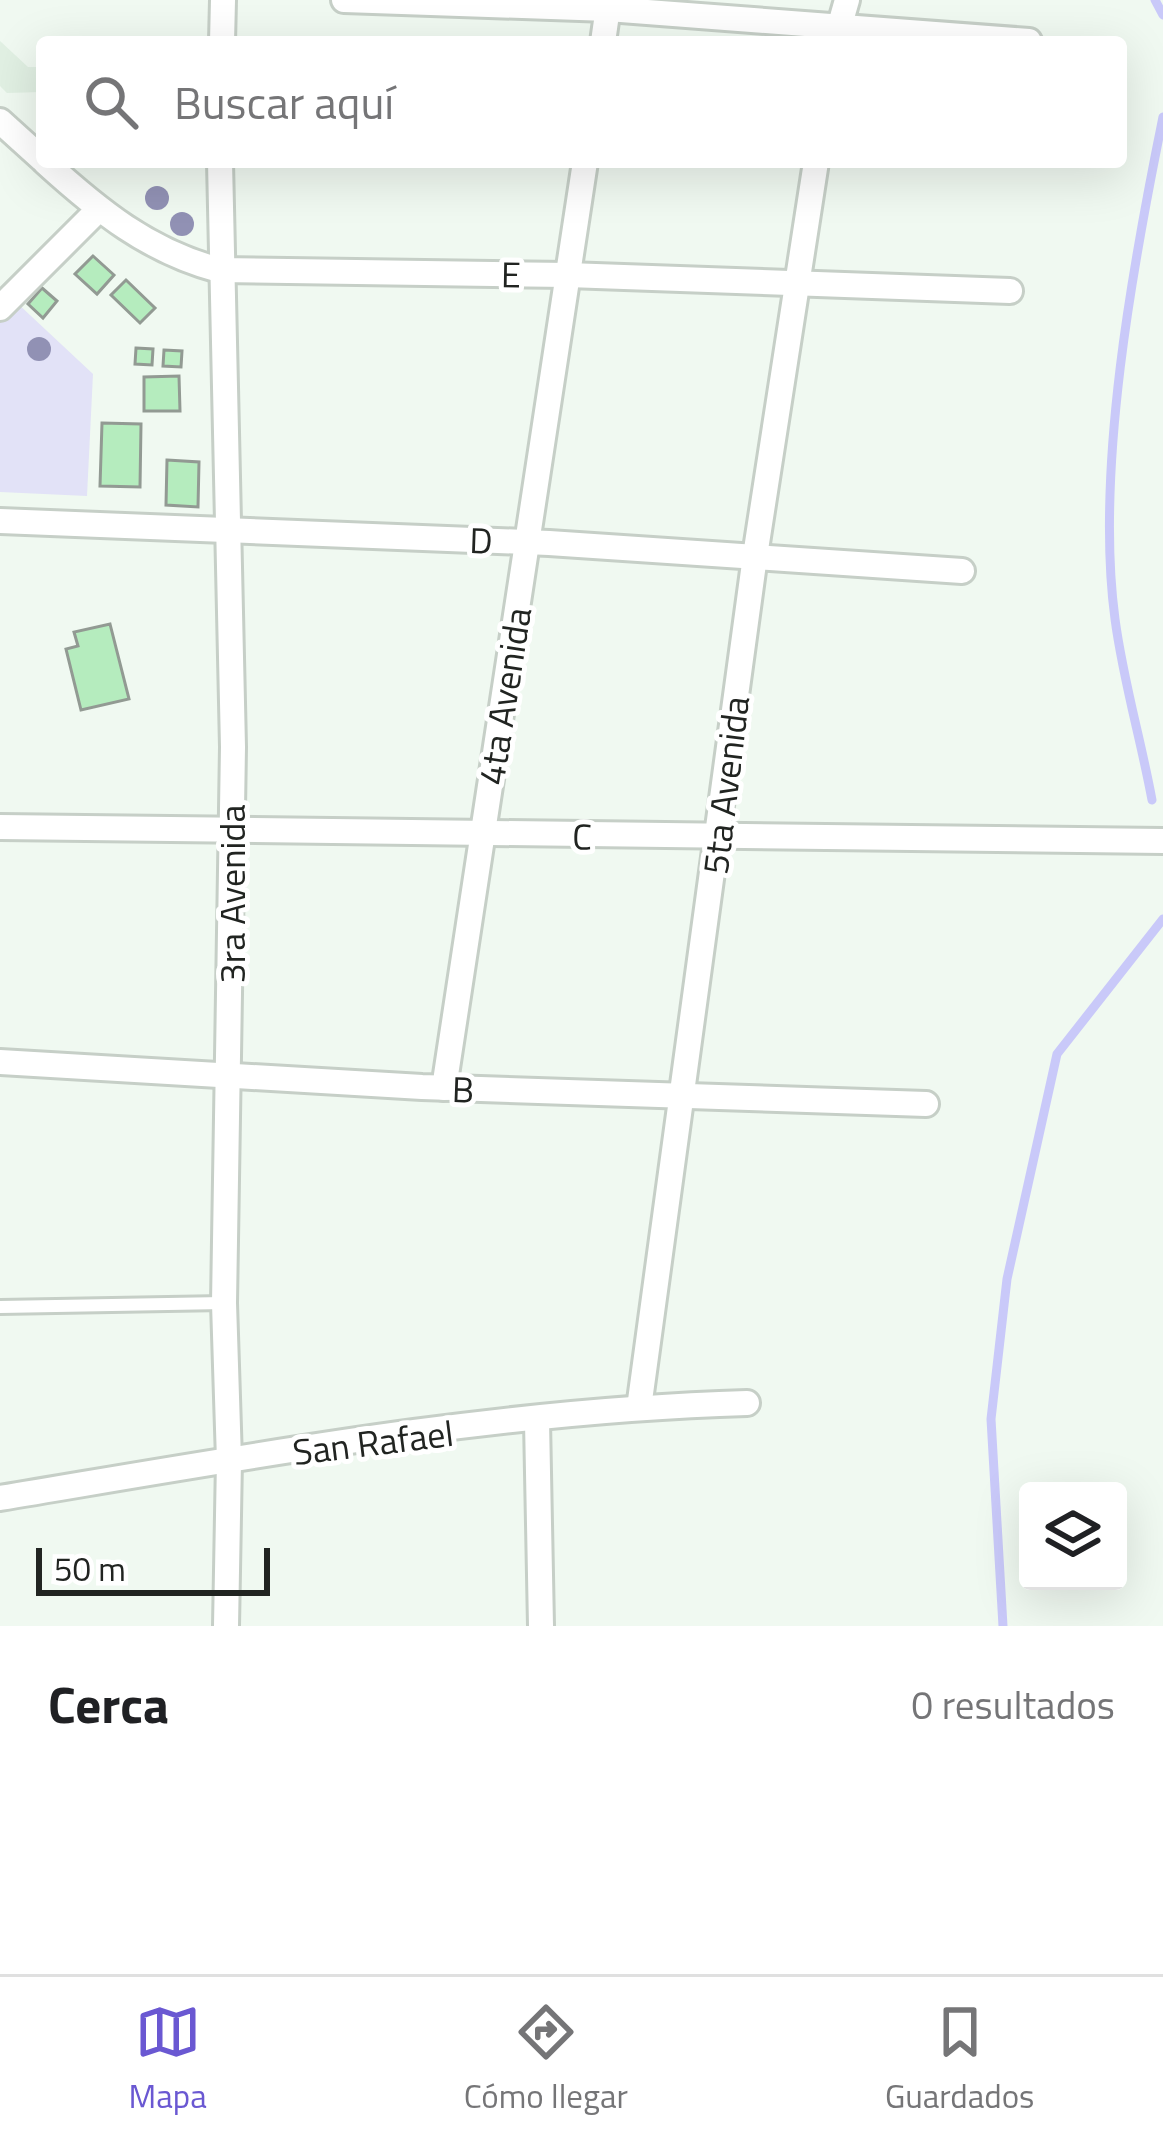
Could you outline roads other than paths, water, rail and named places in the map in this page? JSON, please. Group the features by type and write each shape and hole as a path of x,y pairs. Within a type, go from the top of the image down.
{"street":[{"path":"222,36 223,0"},
{"path":"344,0 608,4 869,36"},
{"path":"837,35 847,0"},
{"path":"604,36 608,4"},
{"name":"E","path":"0,121 36,153"},
{"name":"E","path":"53,168 98,210 178,259 219,270 798,281 1010,291"},
{"name":"3ra Avenida","path":"220,168 232,828 224,1303 229,1460 226,1626"},
{"name":"4ta Avenida","path":"444,1088 584,168"},
{"name":"5ta Avenida","path":"639,1408 755,556 815,168"},
{"path":"0,308 98,210"},
{"name":"D","path":"0,521 529,542 962,572"},
{"name":"C","path":"0,827 1163,841"},
{"name":"B","path":"0,1063 444,1088 926,1104"},
{"name":"San Rafael","path":"0,1498 229,1460 537,1420 639,1408 748,1403"},
{"path":"537,1420 541,1626"}],"lane":[{"path":"0,1307 224,1303"}],"waterway":[{"path":"1155,0 1163,15"},
{"path":"1152,800 1115,619 1110,498 1129,301 1163,117"},
{"path":"1003,1626 991,1419 1007,1279 1057,1054 1163,919"}]}
